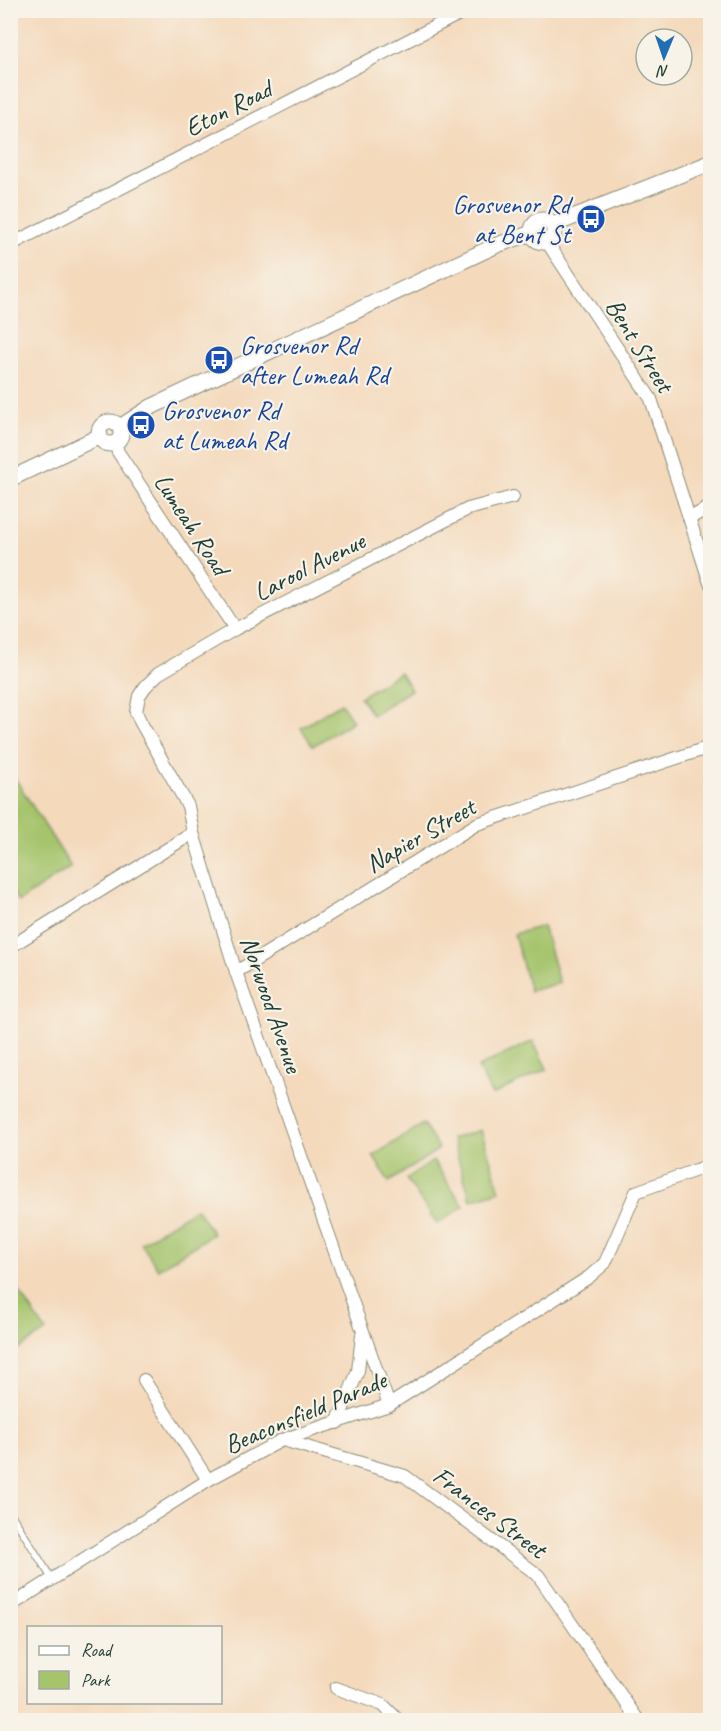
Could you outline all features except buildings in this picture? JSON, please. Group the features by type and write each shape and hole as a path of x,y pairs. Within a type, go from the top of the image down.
{"street":[{"name":"Eton Road","path":"10,245 467,10"},
{"path":"553,225 711,163"},
{"path":"539,220 547,220 553,225 554,235 547,242 537,241 532,232 533,225 539,220"},
{"path":"120,427 162,402 497,245 532,232"},
{"name":"Bent Street","path":"547,242 651,399 711,583"},
{"path":"114,423 120,427 121,434 115,443 104,442 100,436 100,429 104,424 114,423"},
{"path":"10,478 100,436"},
{"name":"Lumeah Road","path":"115,443 118,452 235,629"},
{"name":"Larool Avenue","path":"139,696 158,674 235,629 468,509 513,497"},
{"path":"690,518 711,507"},
{"name":"Norwood Avenue","path":"139,696 136,711 140,721 188,806 193,833 236,972 388,1404"},
{"name":"Napier Street","path":"236,972 477,824 711,747"},
{"path":"10,947 193,833"},
{"name":"Beaconsfield Parade","path":"10,1606 207,1480 282,1440 388,1404 589,1277 605,1263 636,1192 711,1165"},
{"name":"Norwood Avenue","path":"337,1423 358,1371 362,1330"},
{"path":"144,1380 207,1480"},
{"name":"Frances Street","path":"282,1440 405,1476 538,1575 638,1720"},
{"path":"336,1688 383,1705 398,1720"}],"lane":[{"path":"10,1512 52,1579"}],"green space":[{"path":"400,672 411,690 372,715 360,697"},
{"path":"341,703 353,721 313,746 301,728"},
{"path":"11,772 71,867 18,902 11,890"},
{"path":"543,926 559,983 530,991 514,934"},
{"path":"533,1041 547,1069 492,1095 478,1067"},
{"path":"423,1124 439,1149 389,1182 373,1156"},
{"path":"481,1130 500,1191 471,1200 452,1139"},
{"path":"433,1161 464,1206 437,1224 406,1179"},
{"path":"196,1208 213,1234 158,1269 141,1243"},
{"path":"12,1281 46,1331 19,1349 11,1336 10,1282"}],"place":[{"name":"Grosvenor Rd at Bent St","path":"591,219"},
{"name":"Grosvenor Rd after Lumeah Rd","path":"219,360"},
{"name":"Grosvenor Rd at Lumeah Rd","path":"141,425"}]}
